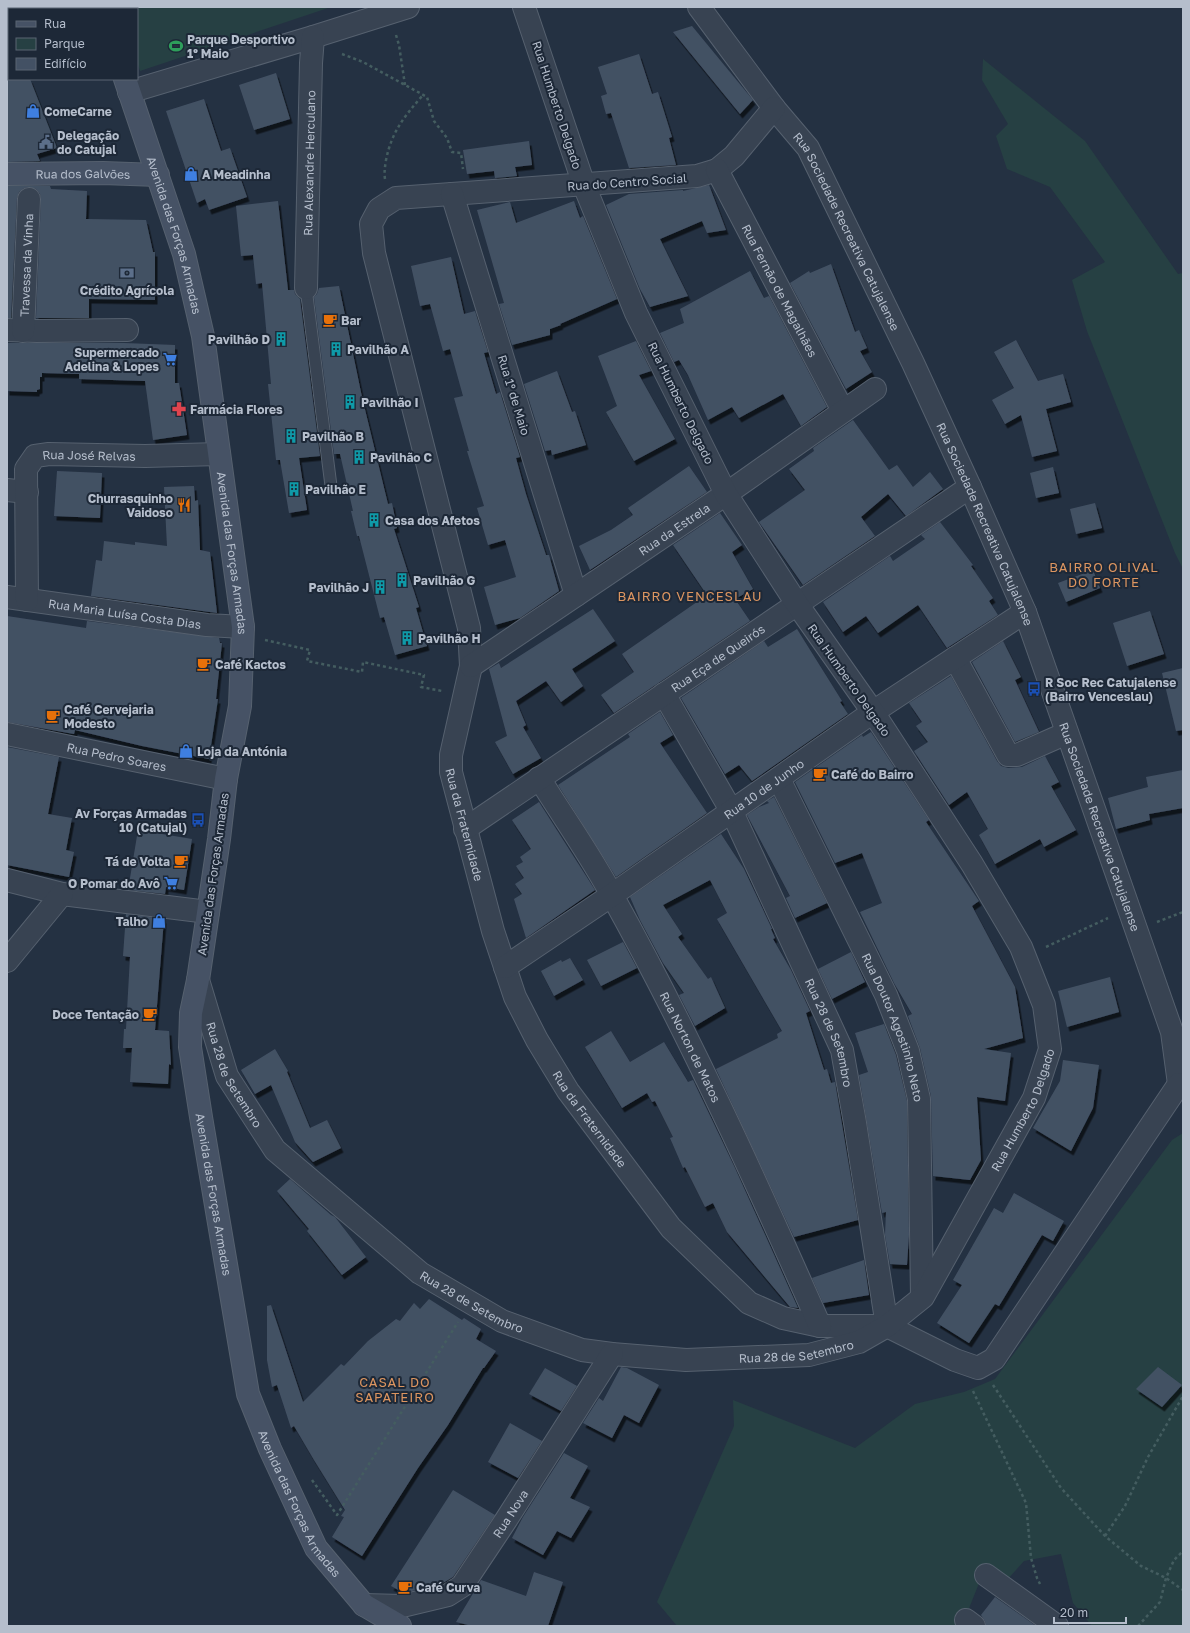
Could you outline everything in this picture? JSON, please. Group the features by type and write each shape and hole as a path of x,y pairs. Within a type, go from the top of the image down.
{"street":[{"name":"Rua Humberto Delgado","path":"524,7 584,185 636,313 726,494 797,604 873,712 972,864 1022,947 1044,1005 1050,1049 1034,1098 922,1297 887,1326"},
{"name":"Rua Sociedade Recreativa Catujalense","path":"699,7 774,108 808,148 913,363 970,487 1025,612 1172,1032 1181,1084"},
{"path":"127,85 313,38 398,10"},
{"name":"Rua Alexandre Herculano","path":"306,288 311,64 313,38"},
{"name":"Avenida das Forças Armadas","path":"127,85 184,254 203,336 243,631 240,706 226,778 219,839 198,980 191,1013 190,1047 248,1394 270,1449 316,1548 364,1605 400,1626"},
{"name":"Rua do Centro Social","path":"458,193 698,176 717,170 734,156 774,108"},
{"name":"Rua Fernão de Magalhães","path":"717,170 843,411"},
{"name":"Rua dos Galvões","path":"7,174 103,173 158,175"},
{"name":"Rua da Fraternidade","path":"458,193 396,198 379,209 371,224 374,253 469,628 471,666 451,755 451,772 465,829 504,967 518,1003 537,1040 568,1091 671,1228 749,1303 784,1318 820,1326 887,1326"},
{"name":"Rua 1º de Maio","path":"458,193 576,595"},
{"name":"Travessa da Vinha","path":"15,330 29,199"},
{"path":"15,330 127,330"},
{"name":"Rua da Estrela","path":"471,666 726,494 875,390"},
{"name":"Rua José Relvas","path":"17,598 17,491 26,469 35,456 49,454 145,456 218,454"},
{"name":"Rua Eça de Queirós","path":"465,829 970,487"},
{"name":"Rua Maria Luísa Costa Dias","path":"17,598 207,624 243,631"},
{"name":"Rua 10 de Junho","path":"504,967 612,895 780,779 873,712 1025,612"},
{"path":"955,658 1008,755 1017,755 1067,733"},
{"name":"Rua 28 de Setembro","path":"198,980 227,1076 275,1150 420,1273 502,1321 582,1350 686,1360 809,1354 859,1342 887,1326 842,1050 732,812 664,694"},
{"name":"Rua Pedro Soares","path":"7,734 226,778"},
{"name":"Rua Norton de Matos","path":"539,778 612,895 670,1004 764,1198 820,1326"},
{"name":"Rua Doutor Agostinho Neto","path":"780,779 886,995 908,1052 919,1099 922,1297"},
{"path":"7,880 62,894 208,912"},
{"path":"7,961 62,894"},
{"path":"887,1326 955,1360 978,1368 994,1359 1181,1084"},
{"name":"Rua Nova","path":"364,1605 402,1606 448,1595 462,1586 612,1354"},
{"path":"986,1575 1057,1626"}],"lane":[{"path":"306,288 331,486"}],"path":[{"path":"398,10 399,45 405,86"},
{"path":"313,38 342,54 364,62 427,97 434,121 447,138 452,152 461,154 458,193"},
{"path":"388,203 384,173 389,143 400,122 423,95"},
{"path":"243,631 310,650 307,661 362,672 363,662 424,675 421,687 445,692"},
{"path":"1025,957 1129,909"},
{"path":"337,1515 459,1320"},
{"path":"1043,1589 1037,1578 1030,1558 1026,1503 971,1387 978,1368 995,1388 1061,1488 1105,1536 1141,1566 1166,1578 1183,1590"},
{"path":"1105,1536 1125,1506 1148,1457 1183,1396"},
{"path":"1138,1626 1160,1602 1166,1578 1174,1560 1183,1551"}],"green space":[{"name":"Parque Desportivo 1º Maio","path":"331,7 140,71 138,65 138,8 118,8"},
{"path":"983,59 1085,141 1178,274 1183,273 1183,569 1175,553 1087,331 1072,280 1105,262 1050,187 1007,169 996,136 1008,124 982,80"},
{"path":"1183,1133 1183,1626 1092,1626 1073,1603 1061,1554 1024,1561 1007,1580 987,1563 962,1626 677,1626 657,1602 734,1426 733,1400 855,1448 915,1404 964,1392 995,1379 1172,1140"}],"building":[{"path":"692,26 753,100 740,114 673,32"},
{"path":"639,54 652,94 658,92 672,137 669,138 676,165 629,168 611,113 606,114 601,96 607,94 598,67"},
{"path":"276,73 290,119 254,130 239,85"},
{"path":"7,79 30,80 57,148 37,154 40,161 7,162"},
{"path":"204,99 221,151 230,148 247,197 209,210 205,199 197,203 166,111"},
{"path":"529,141 532,165 515,167 517,176 495,178 494,171 467,174 463,150"},
{"path":"709,185 726,230 707,233 702,221 660,239 688,296 650,307 640,289 606,205 629,194 683,191"},
{"path":"7,186 50,186 51,189 87,191 86,219 146,220 153,252 155,252 155,300 89,299 89,318 36,318 41,200 40,194 36,189 29,187 24,188 19,192 17,198 11,318 7,318"},
{"path":"278,201 288,290 294,290 295,294 300,299 320,456 299,458 307,510 289,513 280,460 276,460 268,384 271,384 262,283 256,284 253,255 241,256 236,206"},
{"path":"574,201 580,218 583,216 617,299 550,329 550,335 512,345 499,304 504,303 477,210 510,202 516,223"},
{"path":"451,257 464,314 475,311 488,352 484,353 496,394 500,392 520,457 516,458 526,494 546,555 549,555 559,591 520,618 495,625 484,587 516,577 505,540 488,545 477,508 484,506 467,451 469,451 454,398 463,396 450,349 443,351 430,304 420,306 411,266"},
{"path":"831,264 855,332 859,330 867,348 860,351 872,372 846,389 790,283 809,271 810,273"},
{"path":"750,271 764,298 769,296 827,407 801,426 783,394 739,418 732,407 708,420 688,375 679,360 674,362 660,333 684,323 680,309"},
{"path":"339,286 362,397 388,504 392,503 397,528 394,529 419,607 416,608 427,646 395,655 384,617 380,618 359,536 357,536 340,454 334,454 314,297 319,288"},
{"path":"1016,340 1038,381 1063,374 1071,402 1046,409 1057,451 1032,457 1021,415 1005,424 992,400 1014,388 994,352"},
{"path":"636,341 651,371 639,375 675,439 634,461 606,412 617,406 598,356"},
{"path":"7,343 124,343 175,345 175,383 179,383 187,435 153,440 145,381 79,379 79,374 42,373 42,377 40,377 40,389 37,390 37,392 7,391"},
{"path":"557,371 572,412 575,411 586,445 552,455 551,450 545,451 524,384"},
{"path":"853,420 889,470 897,465 913,487 930,472 943,489 906,516 888,494 861,517 875,536 803,585 759,522 805,490 789,469 814,451 813,448"},
{"path":"689,466 707,492 590,570 579,546 611,530 633,515 628,508"},
{"path":"1053,467 1059,493 1036,498 1030,473"},
{"path":"57,471 102,473 100,518 54,516"},
{"path":"194,486 195,501 198,500 200,550 210,552 217,613 91,596 96,560 102,561 104,541 135,545 135,542 167,546 164,487"},
{"path":"1095,503 1102,528 1076,534 1070,509"},
{"path":"720,513 742,545 732,552 753,589 735,599 750,621 614,713 601,695 634,672 622,654 707,595 673,545"},
{"path":"940,522 973,565 971,566 993,598 989,601 998,615 947,648 918,605 878,633 866,616 843,632 823,602 890,556 893,561 925,539 921,535"},
{"path":"1093,570 1100,588 1066,602 1058,583"},
{"path":"593,609 615,641 572,669 583,686 561,702 546,681 516,701 526,725 523,727 541,758 513,774 495,742 507,736 489,669 499,663 501,668"},
{"path":"1150,611 1164,654 1127,666 1113,623"},
{"path":"7,616 86,628 87,621 219,638 220,643 222,643 216,699 218,699 209,759 142,746 75,730 74,734 7,722"},
{"path":"797,629 842,701 840,702 848,714 752,781 739,765 725,774 681,698 764,641 768,647"},
{"path":"1003,641 1021,677 1015,680 1039,732 1015,742 972,662"},
{"path":"1183,668 1183,730 1176,731 1162,673"},
{"path":"951,676 1001,766 1008,768 1022,767 1045,756 1059,782 1051,786 1076,830 1044,847 1040,839 995,864 979,835 988,829 967,792 949,805 914,751 928,742 916,726 922,722 909,703"},
{"path":"660,712 673,735 660,743 707,813 616,877 558,785 630,737 628,734"},
{"path":"871,732 929,820 926,822 979,901 972,906 1015,987 1023,1038 984,1049 1011,1053 1005,1101 977,1097 981,1160 970,1180 933,1176 931,1096 920,1048 908,1016 912,1014 894,983 860,912 882,903 862,853 835,863 795,782 862,735 863,737"},
{"path":"7,747 59,757 48,814 72,818 66,850 74,852 69,877 7,865"},
{"path":"1183,770 1183,808 1149,814 1150,820 1116,829 1108,798 1148,787 1146,777"},
{"path":"774,797 827,903 795,918 786,898 790,896 747,815 759,807 769,803 767,801"},
{"path":"539,802 595,890 526,938 514,899 522,894 515,884 524,878 516,866 523,862 520,857 531,849 512,820"},
{"path":"138,830 192,839 184,890 166,887 165,894 128,890"},
{"path":"721,834 744,869 772,929 775,938 773,939 791,970 810,1011 806,1013 824,1070 827,1069 831,1083 835,1082 858,1220 794,1237 716,1069 778,1038 777,1034 782,1031 717,919 727,913 710,880 663,905 682,934 678,937 708,979 711,977 725,1008 695,1026 679,995 684,993 663,963 640,920 630,897"},
{"path":"126,914 164,919 155,1030 169,1031 171,1065 169,1064 168,1084 130,1082 132,1048 123,1048 124,1029 126,1029 130,957 123,956"},
{"path":"623,942 637,968 601,986 587,960"},
{"path":"851,952 865,982 832,999 818,969"},
{"path":"570,958 583,980 554,996 541,971 561,960 562,962"},
{"path":"1110,977 1119,1012 1067,1027 1058,991"},
{"path":"884,1024 896,1055 907,1101 909,1235 907,1265 890,1264 885,1235 886,1212 882,1213 859,1075 868,1072 855,1033"},
{"path":"611,1031 630,1062 664,1042 688,1082 693,1080 735,1168 798,1308 790,1307 727,1232 713,1203 705,1207 685,1167 683,1168 670,1138 673,1137 655,1101 652,1102 647,1093 622,1108 585,1047"},
{"path":"275,1049 288,1071 287,1072 310,1128 327,1120 341,1148 313,1162 295,1142 271,1085 255,1094 241,1070"},
{"path":"1063,1060 1099,1065 1093,1108 1071,1151 1033,1128 1060,1081"},
{"path":"290,1179 335,1217 366,1257 342,1275 307,1231 309,1229 277,1191"},
{"path":"1014,1193 1064,1221 1053,1241 1042,1235 999,1306 995,1304 969,1343 937,1323 962,1285 953,1280 994,1208 1003,1213"},
{"path":"864,1260 869,1295 823,1303 812,1278"},
{"path":"429,1299 462,1320 464,1318 481,1329 476,1339 496,1351 483,1368 448,1425 418,1468 362,1556 332,1537 344,1517 341,1516 345,1510 294,1426 291,1428 277,1385 272,1387 267,1360 267,1306 271,1305 303,1402 341,1364 344,1366 368,1341 396,1319 400,1321 414,1303 420,1309"},
{"path":"621,1367 627,1368 659,1385 639,1423 624,1415 612,1438 583,1423 599,1398 603,1401"},
{"path":"1158,1367 1182,1385 1162,1407 1136,1389"},
{"path":"545,1368 577,1386 561,1411 529,1394"},
{"path":"510,1423 542,1441 518,1478 488,1462"},
{"path":"564,1453 588,1466 570,1498 590,1507 571,1538 557,1531 543,1555 512,1538 523,1517"},
{"path":"453,1490 495,1515 453,1577 443,1583 404,1593 391,1586"},
{"path":"534,1572 563,1582 548,1626 472,1626 456,1622 481,1580 526,1596"},
{"path":"995,1597 1036,1626 986,1626 981,1615"}],"place":[{"name":"Parque Desportivo 1º Maio","path":"176,46"},
{"name":"ComeCarne","path":"33,111"},
{"name":"Delegação do Catujal","path":"46,142"},
{"name":"A Meadinha","path":"191,174"},
{"name":"Crédito Agrícola","path":"127,273"},
{"name":"Bar","path":"330,320"},
{"name":"Pavilhão D","path":"281,339"},
{"name":"Pavilhão A","path":"336,349"},
{"name":"Supermercado Adelina & Lopes","path":"170,359"},
{"name":"Pavilhão I","path":"350,402"},
{"name":"Farmácia Flores","path":"179,409"},
{"name":"Pavilhão B","path":"291,436"},
{"name":"Pavilhão C","path":"359,457"},
{"name":"Pavilhão E","path":"294,489"},
{"name":"Churrasquinho Vaidoso","path":"184,505"},
{"name":"Casa dos Afetos","path":"374,520"},
{"name":"Pavilhão G","path":"402,580"},
{"name":"Pavilhão J","path":"380,587"},
{"name":"Pavilhão H","path":"407,638"},
{"name":"Café Kactos","path":"204,664"},
{"name":"R Soc Rec Catujalense (Bairro Venceslau)","path":"1034,689"},
{"name":"Café Cervejaria Modesto","path":"53,716"},
{"name":"Loja da Antónia","path":"186,751"},
{"name":"Café do Bairro","path":"820,774"},
{"name":"Av Forças Armadas 10 (Catujal)","path":"198,820"},
{"name":"Tá de Volta","path":"181,861"},
{"name":"O Pomar do Avô","path":"171,883"},
{"name":"Talho","path":"159,921"},
{"name":"Doce Tentação","path":"150,1014"},
{"name":"Café Curva","path":"405,1587"}],"district":[{"name":"BAIRRO OLIVAL DO FORTE","path":"1104,574"},
{"name":"BAIRRO VENCESLAU","path":"690,596"},
{"name":"CASAL DO SAPATEIRO","path":"395,1390"}]}
